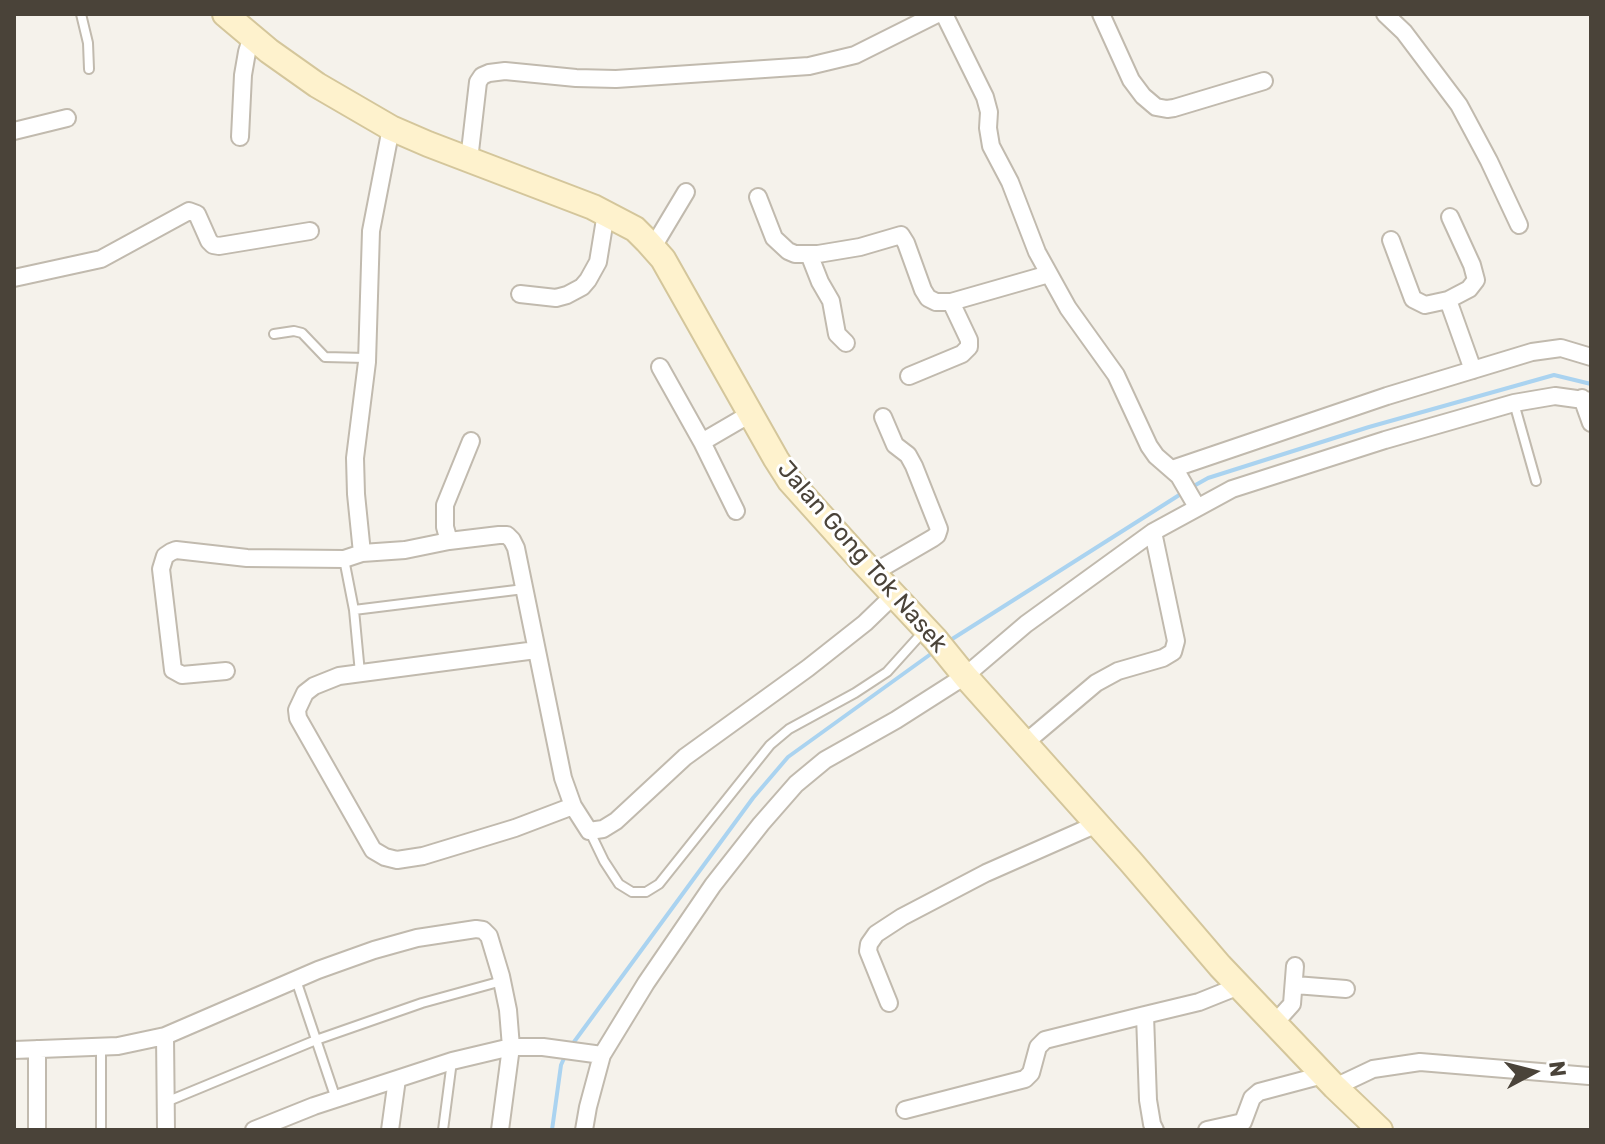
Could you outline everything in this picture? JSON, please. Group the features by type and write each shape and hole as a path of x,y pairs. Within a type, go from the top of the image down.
{"main road":[{"name":"Jalan Gong Tok Nasek","path":"225,14 269,51 317,85 391,128 606,213 635,229 663,259 790,481 930,634 1239,986 1380,1130"}],"street":[{"path":"469,160 478,82 489,73 505,71 616,79 809,66 855,55 937,14"},
{"path":"944,14 985,97 991,146 1010,182 1049,274 1077,322 1116,375 1149,446 1176,473 1196,504"},
{"path":"1101,14 1131,80 1156,107 1174,108 1264,81"},
{"path":"1385,14 1404,32 1459,105 1519,225"},
{"path":"240,137 243,75 252,36"},
{"path":"14,131 67,118"},
{"path":"362,553 355,458 367,358 371,231 391,128"},
{"path":"653,247 686,192"},
{"path":"758,197 774,238 795,254 860,247 901,235 928,298 936,302 951,302 1049,274"},
{"path":"14,278 101,259 189,211 197,214 209,241 219,246 310,231"},
{"path":"520,294 556,298 582,287 598,262 606,213"},
{"path":"1391,240 1413,299 1425,305 1448,300 1469,289 1476,280 1450,217"},
{"path":"809,254 816,275 831,301 837,334 846,343"},
{"path":"1448,300 1473,370"},
{"path":"909,376 962,354 969,347 969,340 951,302"},
{"path":"1176,473 1387,396 1547,348 1561,348 1591,357"},
{"path":"660,367 736,511"},
{"path":"584,1130 597,1055 713,885 796,784 825,760 896,720 1036,616 1196,504 1232,489 1385,440 1514,403 1555,396 1586,400 1591,423"},
{"path":"702,442 750,414"},
{"path":"873,573 933,538 939,529 914,466 908,455 895,445 883,417"},
{"path":"449,541 444,521 445,505 471,441"},
{"path":"1025,743 1096,683 1118,671 1163,658 1173,652 1176,641 1153,532"},
{"path":"226,671 182,675 173,670 161,569 165,556 176,550 247,558 344,559 362,553 507,535 516,548 563,778 573,806 589,831 603,829 616,821 685,757 819,659 865,623 894,595"},
{"path":"536,650 339,676 305,693 297,710 298,718 373,850 385,857 409,860 515,828 573,806"},
{"path":"889,1003 868,951 876,934 986,873 1097,824"},
{"path":"14,1050 118,1046 165,1036 296,979 374,950 417,938 483,930 489,936 508,1010 511,1047 500,1130"},
{"path":"1274,1024 1292,1004 1295,966"},
{"path":"1295,985 1346,989"},
{"path":"905,1110 1025,1079 1031,1073 1038,1047 1045,1040 1199,1002 1239,986"},
{"path":"1145,1015 1148,1100 1155,1130"},
{"path":"165,1036 166,1130"},
{"path":"254,1130 452,1061 511,1047 543,1047 597,1055"},
{"path":"37,1049 37,1130"},
{"path":"1207,1130 1242,1126 1256,1094 1420,1062 1589,1076"},
{"path":"390,1130 397,1079"}],"lane":[{"path":"81,14 88,43 89,69"},
{"path":"274,334 299,332 325,357 367,358"},
{"path":"1514,403 1536,481"},
{"path":"344,559 354,610 360,673"},
{"path":"354,610 524,589"},
{"path":"589,831 619,884 632,892 646,892 659,884 770,745 789,729 887,672 930,634"},
{"path":"296,979 336,1099"},
{"path":"166,1102 316,1040 422,1003 502,981"},
{"path":"101,1047 101,1130"},
{"path":"443,1130 452,1061"}],"waterway":[{"path":"1192,487 1208,478 1369,427 1554,375 1591,384"},
{"path":"949,641 1184,492"},
{"path":"571,1046 753,798 788,757 935,651"},
{"path":"552,1130 561,1065 566,1054"}]}
